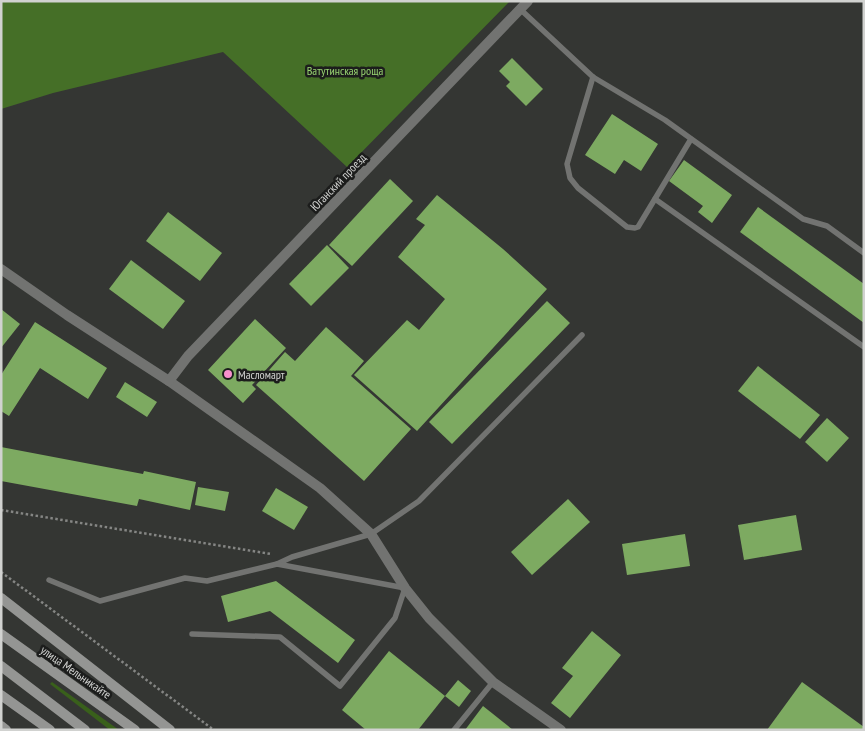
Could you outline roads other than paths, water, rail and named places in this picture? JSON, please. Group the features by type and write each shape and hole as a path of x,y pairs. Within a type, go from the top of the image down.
{"main road":[{"path":"1,598 170,730"},
{"name":"улица Мельникайте","path":"1,634 135,730"},
{"path":"1,666 85,730"},
{"path":"1,695 50,730"},
{"path":"1,726 6,730"}],"street":[{"name":"Юганский проезд","path":"169,381 188,356 528,1"},
{"path":"1,269 67,315 169,381 320,488 371,534 405,588 429,618 493,682 561,730"}],"lane":[{"path":"520,9 593,77 665,120 803,220 827,226 864,253"},
{"path":"593,77 567,164 570,178 578,188 630,228 638,227 691,139"},
{"path":"654,199 864,347"},
{"path":"49,580 100,601 185,578 208,580 277,564 292,557 371,534 419,501 582,335"},
{"path":"192,634 280,637 340,686 395,618 405,588 277,564"},
{"path":"454,730 493,682"}],"place":[{"name":"Масломарт","path":"228,374"}],"park label":[{"name":"Ватутинская роща","path":"345,70"}]}
